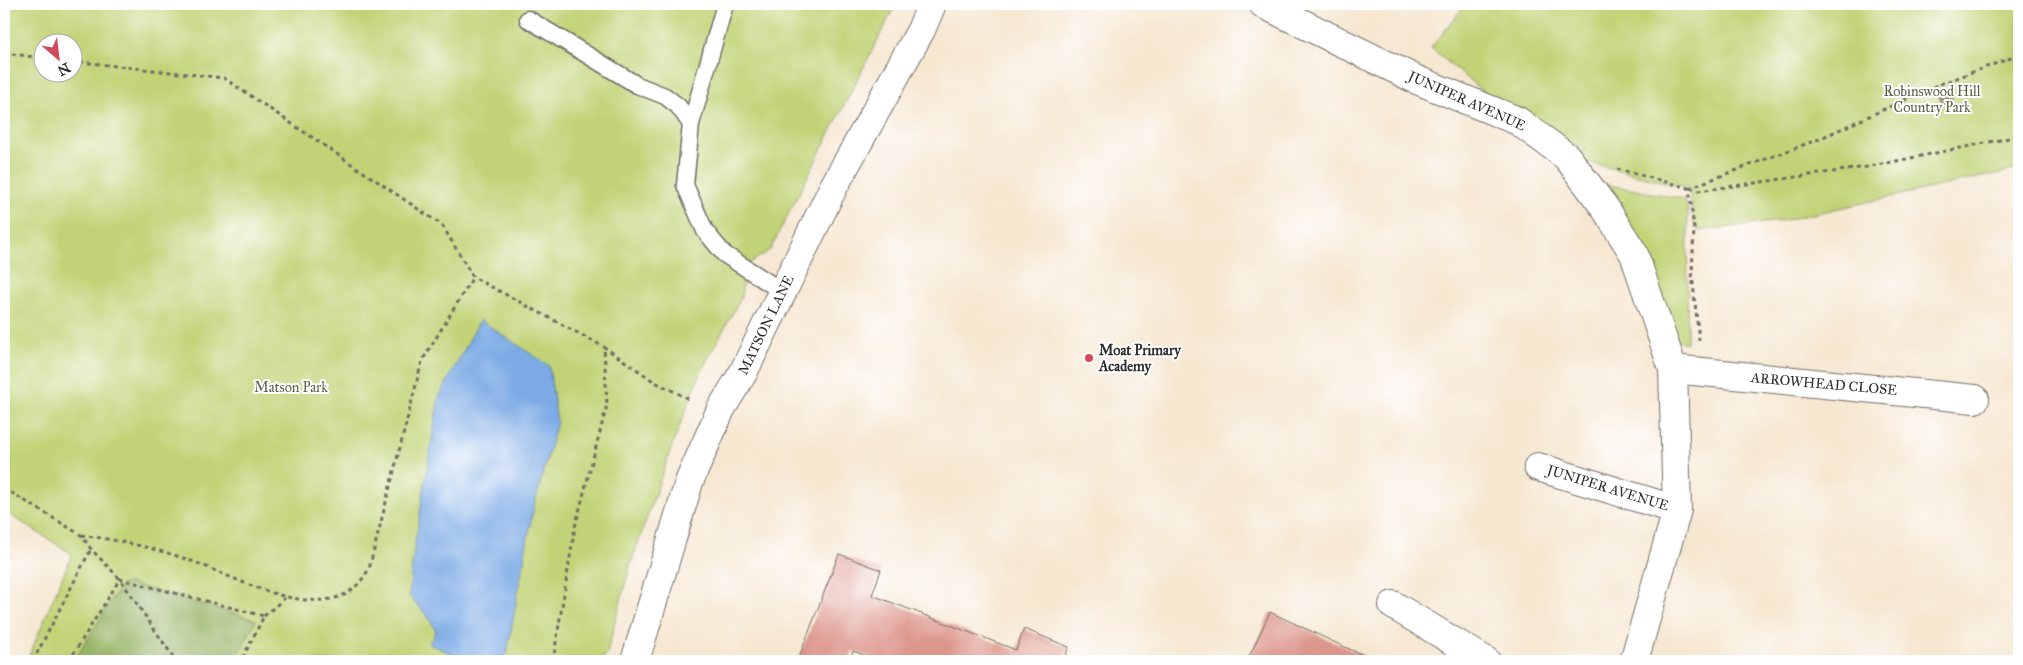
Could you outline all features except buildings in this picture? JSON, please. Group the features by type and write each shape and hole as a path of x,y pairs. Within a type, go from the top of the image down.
{"street":[{"name":"MATSON LANE","path":"635,661 689,482 721,409 743,373 834,186 921,30 932,4"},
{"name":"JUNIPER AVENUE","path":"1268,5 1417,80 1518,121 1568,157 1605,208 1634,254 1673,369 1678,510 1634,661"},
{"name":"ARROWHEAD CLOSE","path":"1673,369 1974,398"},
{"name":"JUNIPER AVENUE","path":"1538,466 1678,510"},
{"path":"1393,605 1486,661"}],"lane":[{"path":"725,4 691,124 685,185 705,231 724,254 782,292"},
{"path":"528,19 636,85 665,96 678,106 691,124"}],"path":[{"path":"4,53 32,57"},
{"path":"1690,188 1819,139 1935,86 2019,54"},
{"path":"82,62 224,78 442,225 473,277 604,347 655,382 690,399 721,409"},
{"path":"1614,168 1698,191 1867,166 2019,136"},
{"path":"1690,188 1694,228 1692,274 1702,373"},
{"path":"4,488 81,535 127,542 186,559 286,597 307,600 335,598 357,587 369,569 422,361 473,277"},
{"path":"553,661 575,527 607,405 604,347"},
{"path":"81,535 91,549 120,579 176,661"},
{"path":"33,661 91,549"},
{"path":"120,579 264,616"},
{"path":"69,661 120,579"},
{"path":"241,661 264,616 286,597"}],"green space":[{"name":"Matson Park","path":"4,4 896,4 770,250 744,267 741,298 702,369 673,443 630,566 607,653 602,661 27,661 72,554 4,511"},
{"name":"Robinswood Hill Country Park","path":"1466,4 2019,4 2019,169 1780,221 1698,231 1697,228 1694,228 1689,188 1567,157 1586,149 1518,121 1431,48"},
{"path":"1603,184 1684,199 1688,210 1687,343 1678,341"},
{"path":"128,583 256,620 236,661 74,661 121,585"}],"water":[{"path":"480,320 549,366 557,422 533,510 507,653 503,661 469,661 429,644 436,631 427,615 409,596 413,556 439,397"}],"place":[{"name":"Moat Primary Academy","path":"1089,358"}]}
